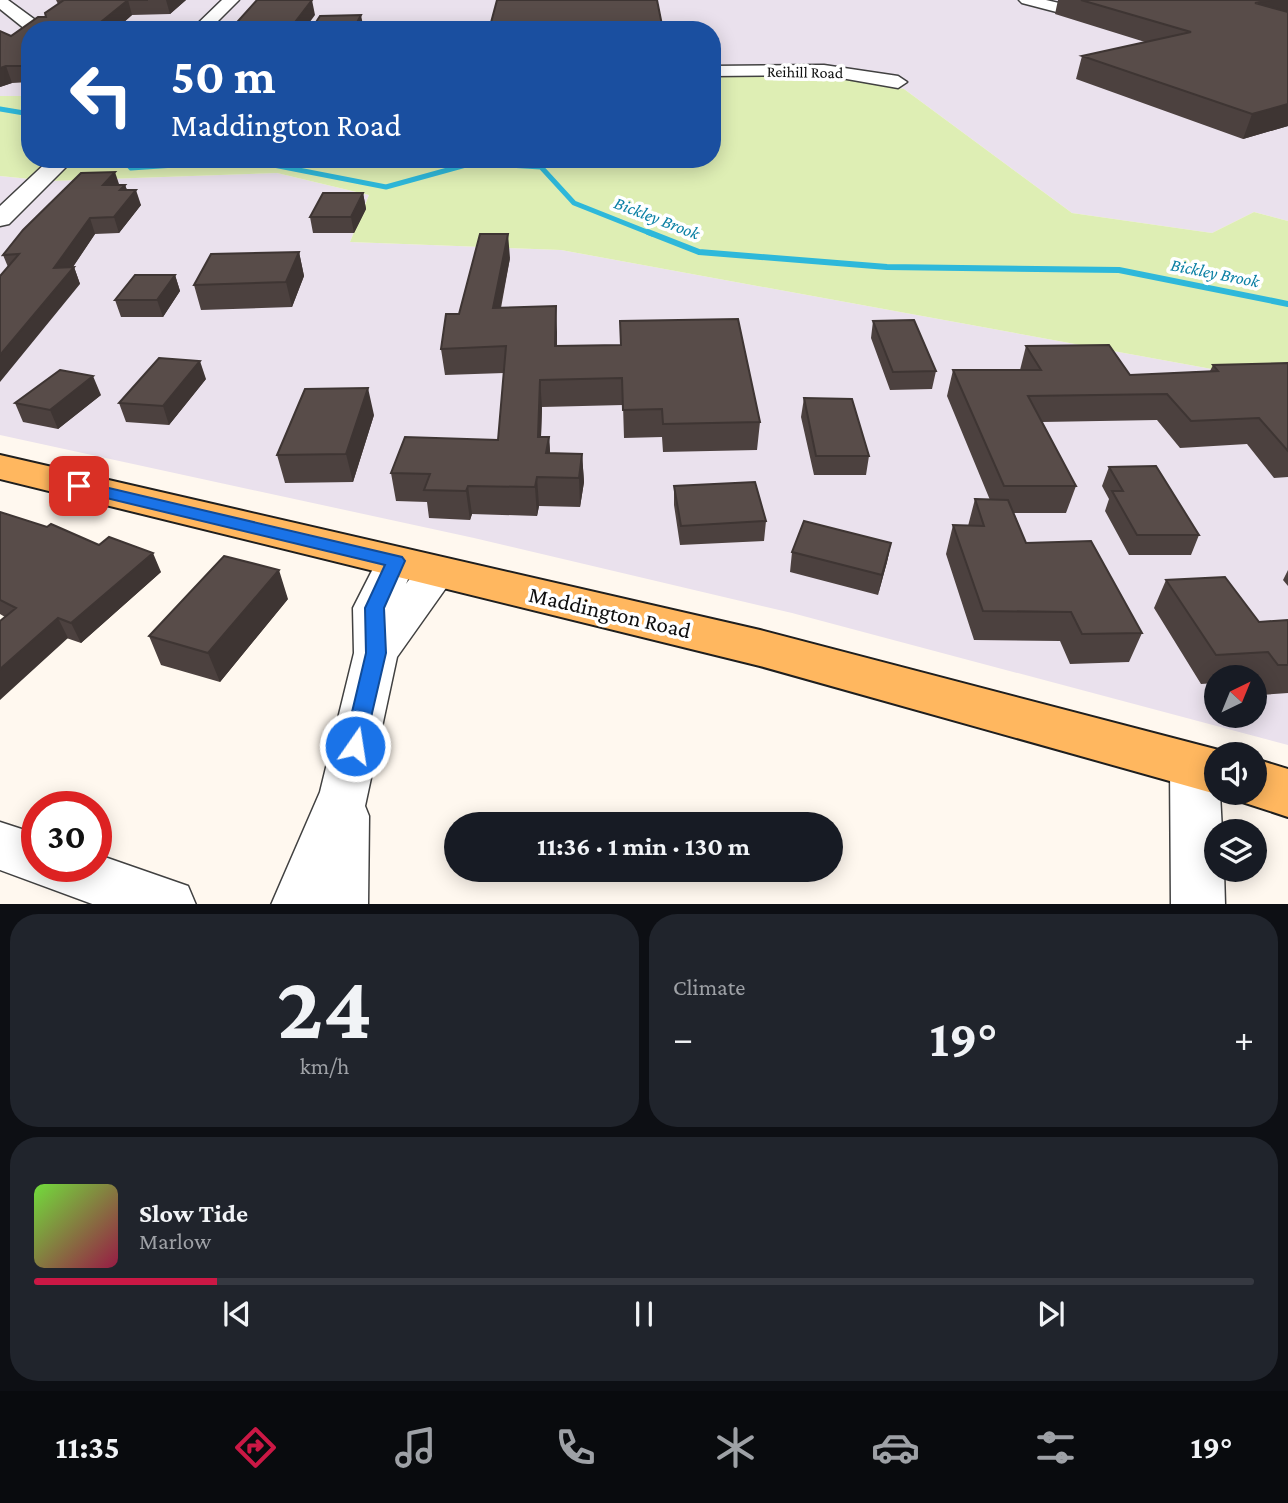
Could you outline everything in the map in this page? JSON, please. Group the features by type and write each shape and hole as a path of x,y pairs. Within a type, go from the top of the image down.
{"main road":[{"name":"Maddington Road","path":"0,467 760,648 1204,768"},
{"path":"1267,787 1288,793"}],"street":[{"path":"209,21 231,0"},
{"path":"1027,0 1062,10 1081,10 1139,0"},
{"path":"0,1 25,21"},
{"name":"Reihill Road","path":"721,71 824,70 898,82"},
{"path":"0,219 54,168"},
{"path":"298,904 345,792 376,653 417,566"},
{"path":"1198,904 1204,788"},
{"path":"341,904 345,792"},
{"path":"0,846 21,853"},
{"path":"101,882 151,901"}],"shaded area":[{"path":"0,0 1288,0 1288,221 1254,212 1212,233 1072,213 904,89 721,76 721,21 21,21 21,96 0,96"},
{"path":"277,173 369,195 350,242 561,250 1288,383 1288,745 1224,728 1267,728 1267,665 1204,665 1204,723 792,613 474,538 0,435 0,176 50,181"}],"green space":[{"path":"812,74 904,89 1072,213 1212,233 1254,212 1288,221 1288,383 561,250 350,242 369,195 277,173 50,181 0,176 0,96 21,96 21,168 721,168 721,75"}],"building":[{"path":"64,0 128,0 102,21 32,21 38,17 46,17 45,13"},
{"path":"257,0 312,0 296,21 238,21"},
{"path":"497,0 657,0 661,21 491,21"},
{"path":"1081,0 1271,0 1255,3 1288,12 1288,104 1252,114 1082,56 1191,32"},
{"path":"361,15 358,21 317,21 320,16"},
{"path":"21,29 21,66 0,68 0,31 11,36"},
{"path":"115,172 103,185 125,185 120,190 136,190 114,217 90,218 54,268 74,267 0,355 0,276 19,254 3,255 23,230 81,173"},
{"path":"323,193 363,193 351,217 310,217"},
{"path":"480,234 508,234 493,308 556,306 555,346 621,345 620,321 738,319 760,422 663,424 662,409 623,410 622,378 540,380 538,437 549,437 546,453 582,454 579,478 537,477 535,487 468,486 466,491 424,490 430,474 391,473 405,437 498,440 506,346 441,349 446,314 459,314"},
{"path":"299,252 286,282 194,285 211,254"},
{"path":"135,275 175,275 157,300 115,300"},
{"path":"914,320 936,371 893,372 873,321"},
{"path":"1109,345 1130,375 1218,371 1213,365 1288,363 1288,451 1259,418 1191,421 1167,394 1028,396 1076,486 1004,486 953,370 1041,370 1026,346"},
{"path":"159,358 200,361 163,406 119,403"},
{"path":"60,370 93,376 50,410 15,403"},
{"path":"368,388 346,454 277,455 305,389"},
{"path":"804,398 852,399 869,456 816,456"},
{"path":"1156,466 1199,535 1137,535 1112,491 1123,491 1109,467"},
{"path":"755,482 766,521 681,526 674,486"},
{"path":"975,499 1008,500 1026,543 1091,541 1142,633 1082,634 1071,612 983,611 953,525 984,526"},
{"path":"0,512 47,527 51,524 99,545 109,537 153,553 71,623 58,618 0,669 0,621 16,608 0,600"},
{"path":"804,521 891,543 882,575 792,552"},
{"path":"224,556 279,570 208,653 149,636"},
{"path":"1225,577 1259,622 1288,620 1288,665 1278,665 1268,652 1216,655 1166,580"}],"waterway":[{"name":"Bickley Brook","path":"0,109 21,112"},
{"name":"Bickley Brook","path":"289,168 386,187 455,168"},
{"name":"Bickley Brook","path":"542,168 574,203 652,234"},
{"name":"Bickley Brook","path":"648,232 699,252 887,267 1119,270 1288,304"}],"route":[{"path":"79,486 396,561 374,608 376,653 355,746"}]}
